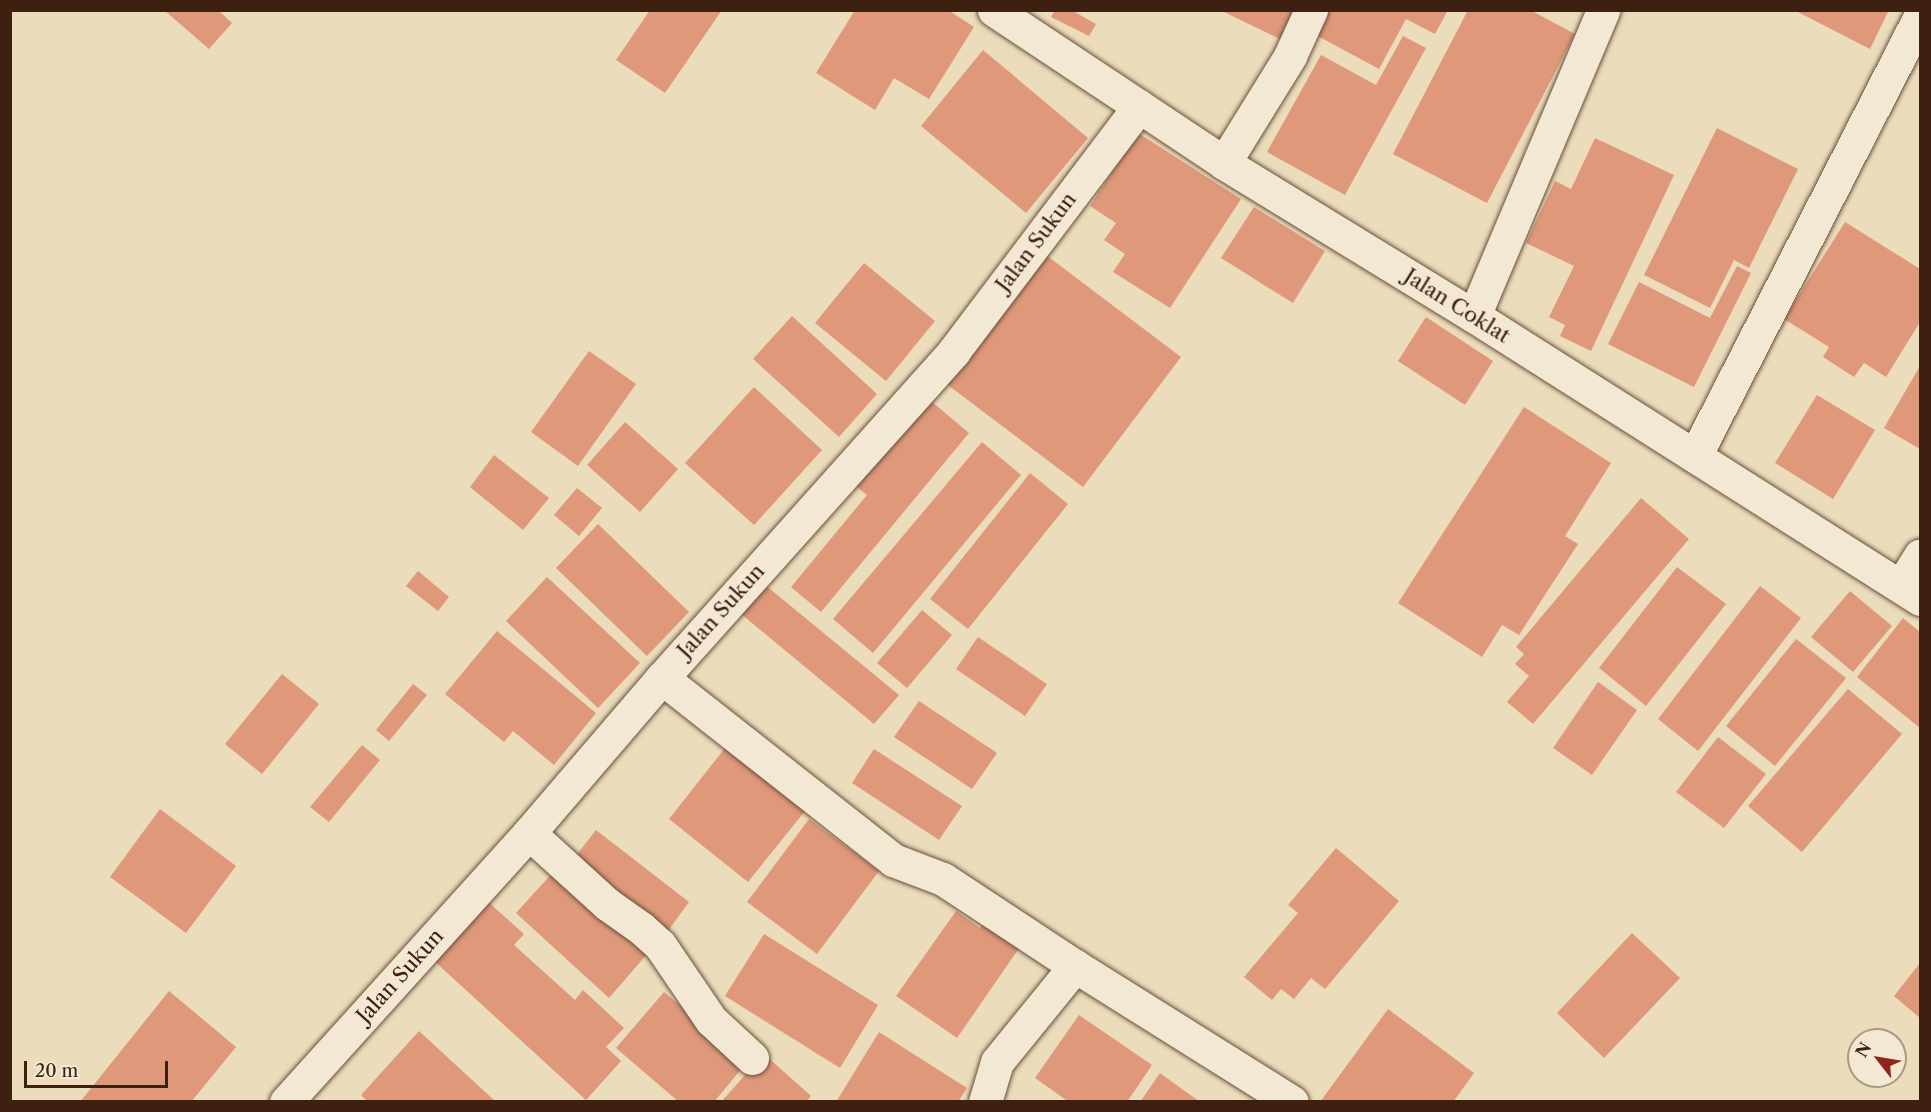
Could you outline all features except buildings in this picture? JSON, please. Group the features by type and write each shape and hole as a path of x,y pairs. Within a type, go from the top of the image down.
{"street":[{"name":"Jalan Coklat","path":"994,10 1224,163 1474,316 1911,592"},
{"path":"1224,163 1290,56 1311,10"},
{"path":"1474,316 1603,10"},
{"path":"1695,456 1920,17"},
{"name":"Jalan Sukun","path":"285,1101 529,833 662,678 954,351 1139,106"},
{"path":"1911,592 1920,555"},
{"path":"662,678 893,860 943,879 1075,966 1292,1101"},
{"path":"529,833 607,904 642,928 660,945 711,1020 752,1058"},
{"path":"985,1101 998,1062 1075,966"}]}
